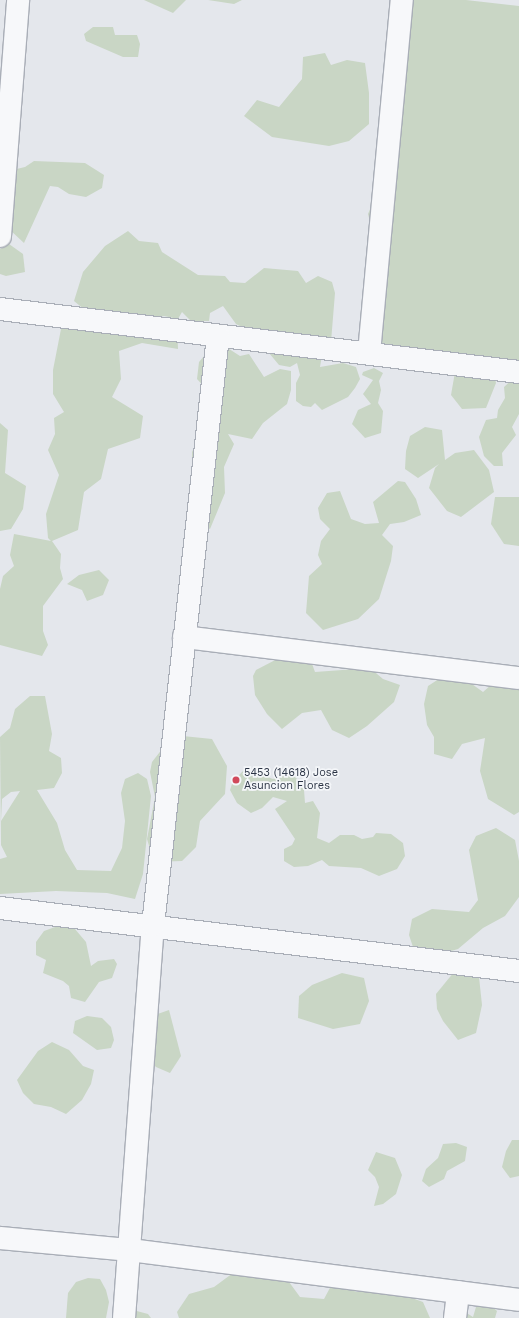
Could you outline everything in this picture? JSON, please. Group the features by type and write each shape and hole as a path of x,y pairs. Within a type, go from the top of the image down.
{"street":[{"path":"0,236 18,0"},
{"path":"369,353 402,0"},
{"path":"0,309 519,372"},
{"path":"124,1318 153,925 218,336"},
{"path":"184,637 519,678"},
{"path":"0,908 153,925 519,971"},
{"path":"0,1238 130,1250 519,1300"},
{"path":"455,1318 458,1292"}],"green space":[{"path":"144,0 186,0 173,13"},
{"path":"208,0 242,0 234,4"},
{"path":"402,0 466,0 519,6 519,362 382,346 382,269 368,214 381,183"},
{"path":"93,27 113,27 115,35 137,35 140,44 138,57 123,57 86,41 84,34"},
{"path":"325,53 331,65 347,60 365,63 369,93 369,124 349,141 329,146 272,137 244,116 257,100 279,107 302,79 303,57"},
{"path":"34,161 85,163 104,175 102,188 86,197 69,194 58,187 50,186 24,243 9,229 0,173 25,167"},
{"path":"128,231 139,241 158,243 162,252 198,275 225,276 230,282 245,283 264,268 298,271 306,283 318,276 332,282 335,293 331,342 322,355 320,367 343,363 356,367 360,379 355,388 348,397 322,410 315,403 311,407 303,406 296,401 296,383 300,375 297,363 290,367 279,365 269,353 271,342 236,324 223,306 210,313 209,321 191,321 182,312 178,319 164,316 149,320 91,315 74,301 83,272 105,246"},
{"path":"9,244 23,254 25,272 6,276 0,274 0,249"},
{"path":"78,322 177,327 178,349 142,343 119,351 121,379 112,397 143,416 140,438 108,449 101,479 84,492 78,530 52,541 61,554 60,568 63,579 43,606 43,631 48,645 42,656 0,645 0,589 3,576 14,566 10,555 14,534 51,541 48,538 46,514 59,475 48,450 55,434 54,418 64,412 53,394 53,370 61,329"},
{"path":"226,347 240,356 249,354 264,377 280,369 291,371 291,390 287,404 263,423 252,439 228,434 234,444 224,467 225,493 210,529 192,519 192,452 198,439 208,391 197,379 199,362 211,348"},
{"path":"492,366 496,383 486,408 462,409 451,395 455,372"},
{"path":"374,368 383,373 379,381 381,390 378,403 383,411 381,433 365,438 352,424 358,410 371,404 363,394 373,380 362,375 363,372"},
{"path":"519,373 519,414 512,427 516,435 502,453 503,466 494,466 484,456 479,437 486,420 497,418 498,410 505,398 504,387"},
{"path":"0,423 8,430 5,473 26,486 23,509 11,529 0,531"},
{"path":"425,427 442,430 445,460 455,453 474,450 489,470 494,492 461,517 447,511 429,488 435,468 439,464 418,478 405,469 406,451 410,436"},
{"path":"398,481 405,482 416,499 421,515 404,522 390,524 382,535 393,546 391,561 379,599 358,619 323,630 306,613 309,576 322,564 318,555 321,541 330,529 320,519 318,508 327,493 340,491 351,519 365,524 379,523 373,502"},
{"path":"495,497 519,497 519,546 504,544 491,524"},
{"path":"99,570 109,580 103,595 87,601 82,590 67,584 79,575"},
{"path":"281,657 311,661 315,672 370,668 383,679 400,685 394,702 367,726 349,738 332,730 321,710 302,713 282,729 267,714 255,695 253,676 256,670"},
{"path":"445,675 465,679 483,692 491,685 519,685 519,812 514,815 488,799 480,771 485,738 462,744 452,759 434,754 434,737 427,725 424,704 428,686"},
{"path":"30,696 45,696 52,734 49,751 61,758 62,773 54,788 37,790 57,823 65,850 77,870 111,871 122,848 125,821 121,793 125,779 138,773 147,779 151,796 143,874 135,899 107,893 56,891 0,894 0,859 7,857 1,845 0,737 10,728 15,709","holes":["20,791 1,821 2,799 11,792"]},
{"path":"173,735 212,739 227,766 225,794 200,821 196,847 182,861 154,862 147,839 155,797 150,772 152,762"},
{"path":"245,769 273,779 293,773 304,790 305,803 313,801 320,813 317,838 329,843 340,835 354,835 362,839 373,837 376,833 391,834 403,843 405,856 397,869 379,876 361,868 329,866 322,860 308,866 294,867 284,861 284,849 292,845 295,839 275,809 287,801 273,797 262,808 251,813 237,803 230,790 233,781"},
{"path":"496,828 515,840 519,861 519,897 505,916 483,928 458,949 434,956 413,947 409,935 412,919 432,909 469,912 478,900 469,850 476,836"},
{"path":"69,922 86,942 91,966 98,961 114,959 117,964 112,978 99,982 85,1002 71,998 69,986 63,981 43,973 46,960 36,955 36,942 44,931"},
{"path":"454,972 479,977 482,1005 476,1033 458,1040 443,1021 437,1009 436,994"},
{"path":"342,973 364,978 369,1001 360,1024 333,1029 298,1018 299,996 312,985"},
{"path":"169,1010 181,1056 170,1073 156,1067 148,1059 149,1017"},
{"path":"87,1016 102,1018 111,1027 114,1040 111,1048 97,1050 73,1033 75,1021"},
{"path":"52,1042 69,1050 83,1066 94,1070 91,1084 82,1100 66,1114 51,1107 34,1104 23,1093 17,1080 38,1051"},
{"path":"512,1140 519,1140 519,1176 510,1178 502,1167 506,1151"},
{"path":"456,1143 467,1147 465,1161 447,1171 444,1179 429,1187 422,1181 426,1169 438,1158 443,1144"},
{"path":"376,1152 395,1158 402,1175 396,1194 383,1204 374,1206 379,1187 375,1177 368,1170"},
{"path":"281,1271 300,1297 324,1299 332,1284 357,1292 395,1292 423,1302 430,1318 179,1318 177,1312 189,1294 214,1287 233,1273"},
{"path":"88,1278 100,1279 106,1290 109,1302 106,1318 66,1318 68,1293 76,1282"},
{"path":"485,1300 497,1311 495,1318 457,1318 465,1312 473,1317 476,1307"},
{"path":"133,1310 148,1314 151,1318 130,1318"}],"place":[{"name":"5453 (14618) Jose Asuncion Flores","path":"236,780"}]}
